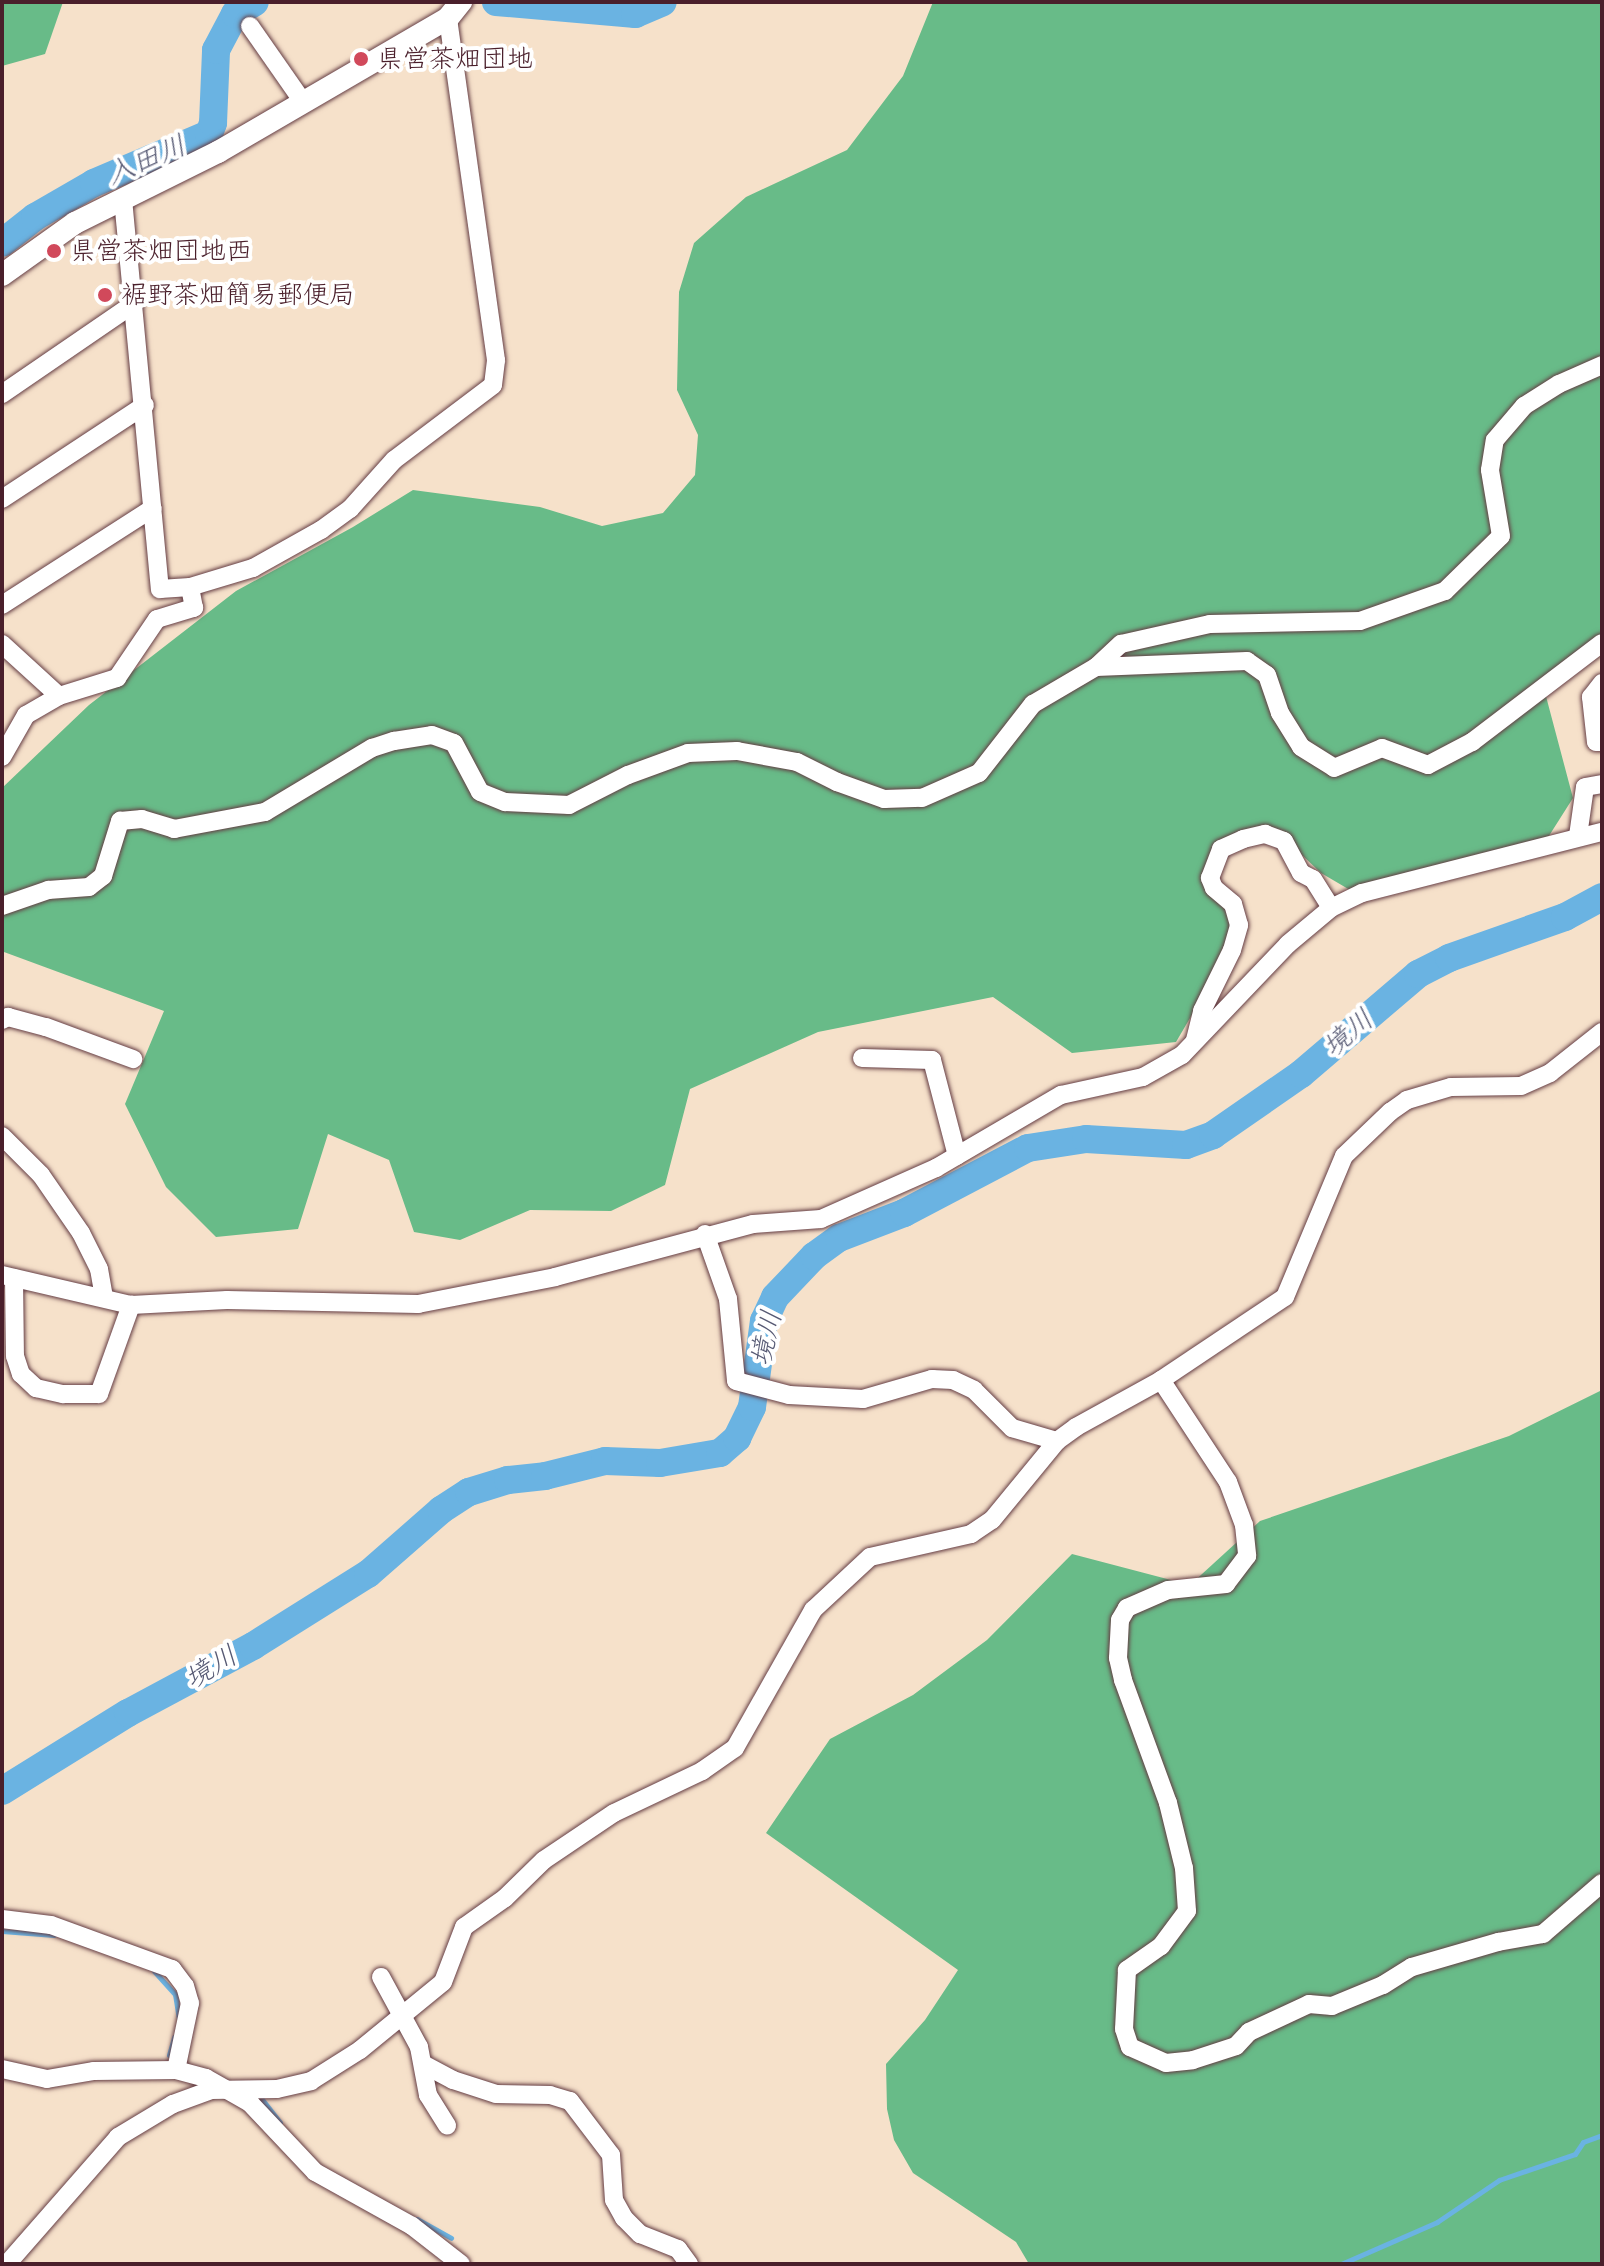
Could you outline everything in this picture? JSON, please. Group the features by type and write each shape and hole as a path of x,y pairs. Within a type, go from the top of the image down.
{"street":[{"path":"2,275 75,223 123,199 218,152 454,10 496,360 493,385 394,460 350,509 321,530 253,568 190,587 160,589 145,405 123,199"},
{"path":"250,26 303,102"},
{"path":"2,394 135,303"},
{"path":"2,906 48,890 89,887 103,876 120,821 142,819 174,829 265,812 372,748 432,735 454,743 480,792 505,802 569,805 628,775 688,753 737,751 797,762 837,782 884,799 922,798 979,773 1033,704 1096,667 1121,644 1210,624 1360,621 1445,591 1501,536 1490,470 1495,440 1524,406 1559,384 1602,365"},
{"path":"2,499 145,405"},
{"path":"2,605 153,508"},
{"path":"2,757 26,715 59,696 117,678 157,619 194,608 190,587"},
{"path":"1096,667 1247,661 1267,675 1280,713 1301,747 1334,768 1382,748 1428,765 1472,742 1602,643"},
{"path":"2,644 59,696"},
{"path":"1602,683 1591,697 1596,742 1602,742"},
{"path":"1578,836 1585,787 1602,784"},
{"path":"131,1305 99,1394 36,1388 21,1374 15,1356 8,1276 131,1305 227,1300 418,1304 555,1277 705,1234 753,1224 821,1219 957,1156 1061,1095 1143,1077 1182,1055 1288,944 1331,908 1390,884 1602,832"},
{"path":"1194,1042 1202,1011 1232,950 1239,925 1233,904 1214,888 1210,878 1221,849 1265,834 1284,841 1301,873 1313,879 1331,908"},
{"path":"2,1020 8,1017 46,1027 133,1059"},
{"path":"7,2264 118,2137 173,2104 225,2087 277,2089 311,2081 360,2050 443,1982 464,1927 505,1898 544,1860 614,1813 702,1771 735,1748 813,1610 870,1557 971,1534 992,1520 1057,1441 1076,1427 1161,1380 1285,1297 1344,1156 1390,1112 1407,1100 1451,1087 1521,1086 1550,1073 1602,1032"},
{"path":"862,1058 932,1060 957,1156"},
{"path":"2,1136 41,1175 81,1233 99,1269 104,1298"},
{"path":"705,1234 728,1299 736,1381 745,1386 789,1395 863,1399 932,1379 953,1380 974,1390 1012,1428 1057,1441"},
{"path":"1161,1380 1228,1482 1244,1525 1247,1556 1226,1584 1168,1590 1127,1608 1120,1620 1118,1658 1123,1680 1168,1803 1184,1868 1187,1911 1161,1946 1127,1970 1124,2029 1130,2047 1166,2063 1193,2060 1236,2046 1249,2032 1309,2004 1332,2006 1383,1985 1412,1967 1498,1942 1543,1934 1602,1883"},
{"path":"2,1919 51,1925 172,1969 185,1986 190,2003 176,2070"},
{"path":"381,1977 419,2047 428,2095 447,2126"},
{"path":"423,2064 453,2080 496,2094 517,2097 550,2095 570,2101 611,2155 614,2200 624,2218 640,2234 678,2249 689,2264"},
{"path":"2,2069 47,2079 94,2071 176,2070 193,2073 225,2087 250,2103 315,2172 412,2226 461,2264"}],"green space":[{"path":"2,2 63,2 45,54 2,66"},
{"path":"933,2 1602,2 1602,634 1543,685 1573,798 1547,839 1350,890 1321,873 1283,837 1220,844 1203,879 1235,911 1234,943 1176,1042 1072,1053 993,997 818,1032 690,1089 665,1185 611,1211 530,1210 460,1240 414,1232 389,1160 328,1134 298,1229 216,1237 166,1187 125,1104 164,1011 4,952 2,788 89,705 236,591 413,490 540,507 602,526 663,513 695,475 698,435 677,390 679,292 694,243 746,197 847,150 903,76"},
{"path":"1602,1390 1602,2264 1029,2264 1016,2242 913,2173 894,2140 887,2109 886,2064 925,2020 958,1970 766,1833 830,1739 913,1695 987,1640 1072,1554 1190,1585 1260,1521 1509,1436"}],"waterway":[{"name":"入田川","path":"2,243 35,217 94,183 209,134 213,123 216,50 235,14 255,2"},
{"name":"入田川","path":"496,2 635,14 663,2"},
{"name":"境川","path":"2,1791 128,1713 253,1646 368,1574 441,1510 469,1492 508,1480 545,1476 605,1461 660,1463 720,1453 737,1438 752,1407 764,1321 775,1297 814,1256 839,1238 904,1213 1028,1148 1086,1139 1186,1145 1213,1135 1301,1074 1418,974 1449,958 1565,917 1602,897"},
{"path":"2,1931 54,1935"},
{"path":"154,1971 175,1994 179,2020"},
{"path":"169,2055 174,2037"},
{"path":"261,2098 280,2122"},
{"path":"1341,2264 1437,2222 1499,2180 1575,2154 1583,2142 1602,2135"},
{"path":"417,2219 451,2238"}],"place":[{"name":"県営茶畑団地","path":"361,59"},
{"name":"県営茶畑団地西","path":"54,251"},
{"name":"裾野茶畑簡易郵便局","path":"105,295"}]}
